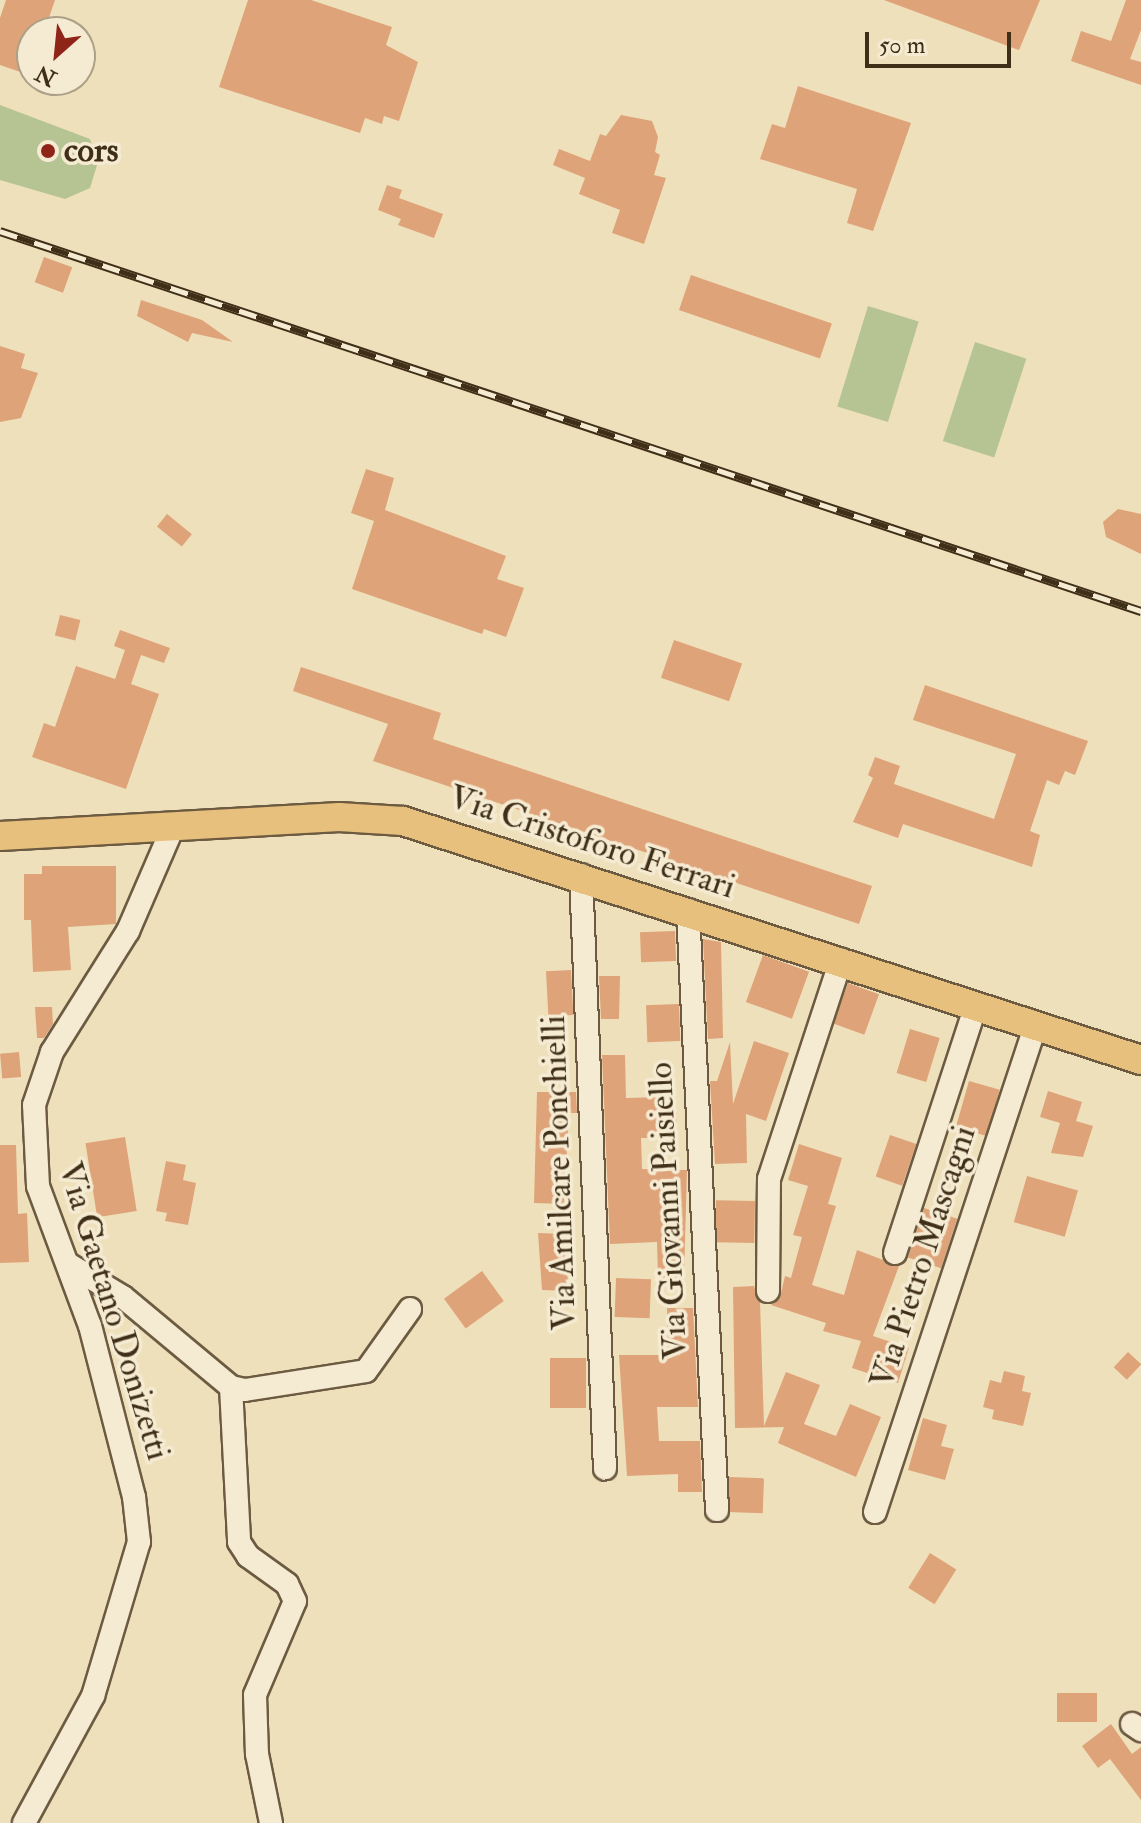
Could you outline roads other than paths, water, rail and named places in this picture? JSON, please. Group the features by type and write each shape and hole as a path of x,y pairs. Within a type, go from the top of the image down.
{"main road":[{"name":"Via Cristoforo Ferrari","path":"0,836 384,818 448,832 1141,1060"}],"street":[{"name":"Via Gaetano Donizetti","path":"24,1823 93,1696 139,1542 134,1497 68,1264 36,1175 31,1135 37,1091 62,1034 134,919 173,827"},
{"name":"Via Amilcare Ponchielli","path":"581,875 605,1469"},
{"name":"Via Giovanni Paisiello","path":"688,910 717,1510"},
{"path":"768,1291 769,1179 841,960"},
{"path":"895,1253 976,1005"},
{"name":"Via Pietro Mascagni","path":"875,1512 1036,1024"},
{"path":"68,1264 123,1297 231,1387 261,1391 366,1371 381,1357 410,1309"},
{"path":"231,1387 239,1542 248,1556 284,1580 295,1601 255,1695 257,1754 271,1823"}],"railway":[{"path":"0,231 1141,611"}],"place":[{"name":"cors","path":"48,151"}]}
